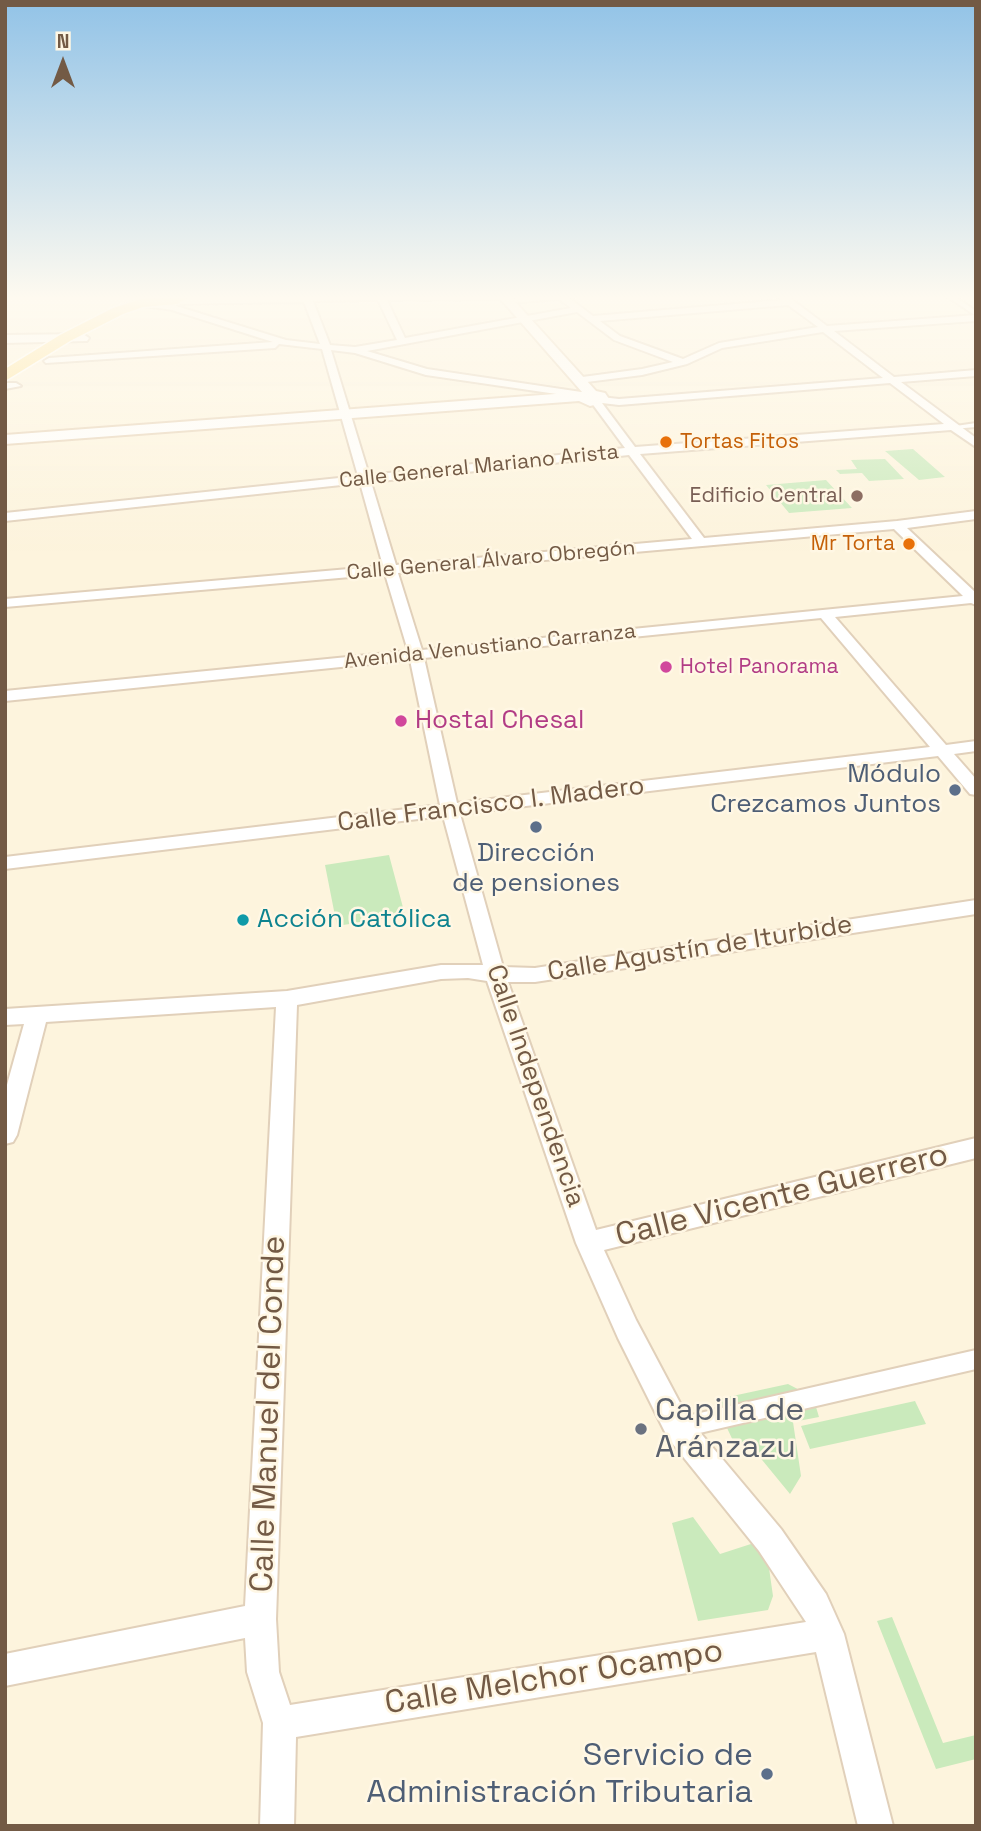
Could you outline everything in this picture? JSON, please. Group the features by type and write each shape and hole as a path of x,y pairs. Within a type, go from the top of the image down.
{"main road":[{"path":"7,442 591,398 579,380"}],"street":[{"name":"Calle Independencia","path":"335,380 416,655 450,811 495,974 588,1243 627,1329 678,1427 770,1540 815,1605 828,1634 876,1826"},
{"path":"480,380 619,402 885,380"},
{"path":"892,380 976,444"},
{"path":"591,398 701,542"},
{"path":"953,427 976,425"},
{"name":"Calle General Mariano Arista","path":"5,517 631,451 953,427"},
{"name":"Calle General Álvaro Obregón","path":"5,603 897,525 976,514"},
{"path":"897,525 975,599"},
{"name":"Avenida Venustiano Carranza","path":"5,696 975,599"},
{"path":"825,614 976,790"},
{"name":"Calle Francisco I. Madero","path":"5,863 976,746"},
{"name":"Calle Agustín de Iturbide","path":"5,1017 287,999 441,972 535,975 976,907"},
{"name":"Calle Manuel del Conde","path":"277,1826 279,1723 262,1672 260,1619 287,999"},
{"path":"5,1136 37,1015"},
{"name":"Calle Vicente Guerrero","path":"588,1243 976,1148"},
{"path":"678,1427 976,1359"},
{"path":"5,1670 260,1619"},
{"name":"Calle Melchor Ocampo","path":"279,1723 828,1634"}],"green space":[{"path":"913,449 945,477 919,480 885,451"},
{"path":"885,459 904,479 869,481 862,473 840,474 836,470 857,469 851,460"},
{"path":"826,480 852,508 789,513 766,485"},
{"path":"389,855 405,915 337,926 325,865"},
{"path":"788,1384 813,1397 819,1417 793,1422 801,1476 790,1494 749,1444 735,1445 714,1400"},
{"path":"915,1401 926,1424 810,1449 801,1426"},
{"path":"693,1517 720,1554 754,1543 769,1568 773,1596 768,1610 698,1621 672,1523"},
{"path":"892,1617 943,1743 976,1735 976,1759 936,1769 877,1621"}],"place":[{"name":"Tortas Fitos","path":"666,442"},
{"name":"Edificio Central","path":"857,496"},
{"name":"Mr Torta","path":"909,544"},
{"name":"Hotel Panorama","path":"666,667"},
{"name":"Hostal Chesal","path":"401,721"},
{"name":"Módulo Crezcamos Juntos","path":"955,790"},
{"name":"Dirección de pensiones","path":"536,827"},
{"name":"Acción Católica","path":"243,920"},
{"name":"Capilla de Aránzazu","path":"641,1429"},
{"name":"Servicio de Administración Tributaria","path":"767,1774"}]}
